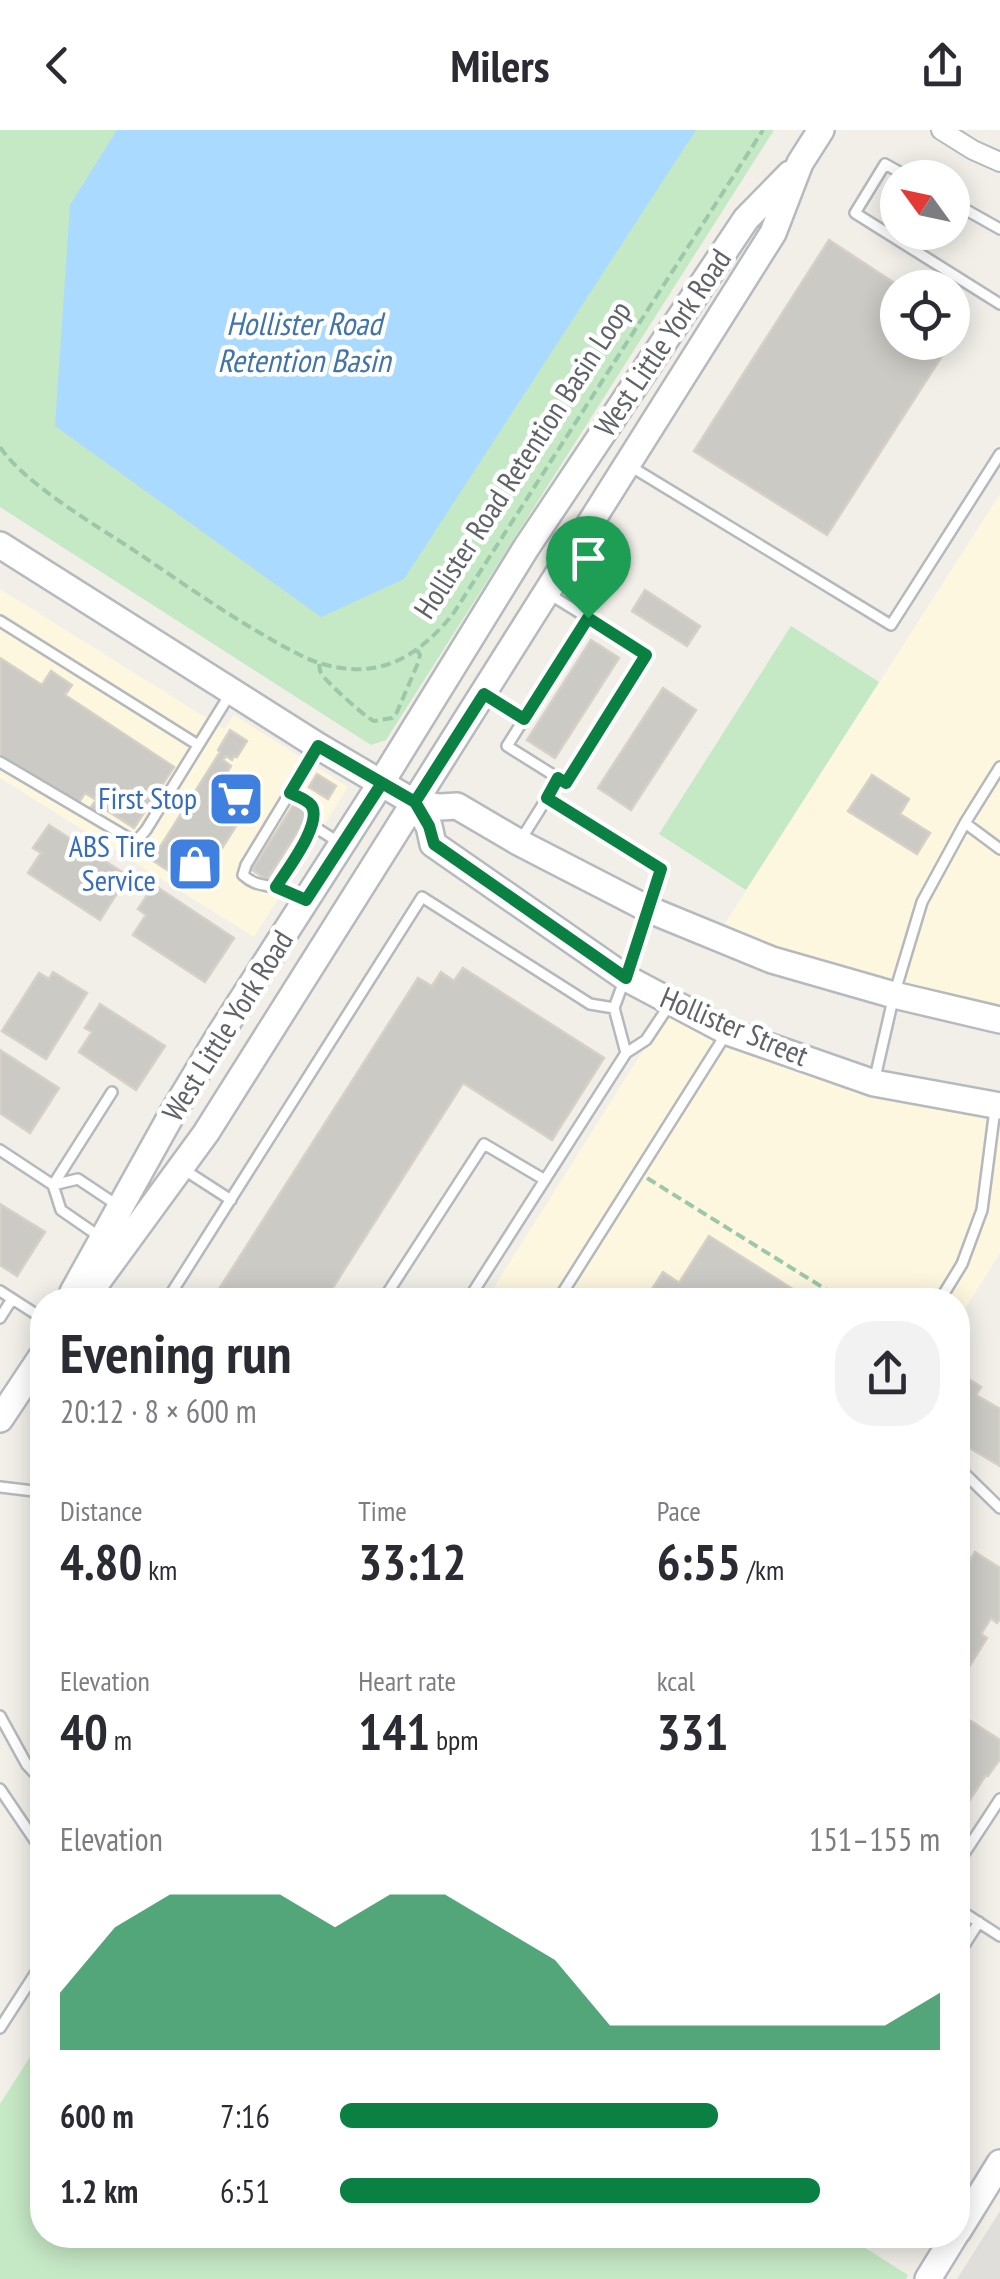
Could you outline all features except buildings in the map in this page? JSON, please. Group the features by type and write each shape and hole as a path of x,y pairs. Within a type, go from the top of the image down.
{"main road":[{"name":"West Little York Road","path":"75,1288 192,1081 526,548 746,220 800,163 821,130"},
{"name":"West Little York Road","path":"93,1288 216,1117 628,465 773,233 800,163"},
{"path":"0,545 318,746 415,802 457,806 650,910 772,960 1000,1020"},
{"name":"Hollister Street","path":"415,802 434,844 626,978 728,1032 874,1083 998,1106"},
{"path":"0,1418 30,1394"},
{"path":"970,2211 1000,2163"},
{"path":"928,2279 947,2248"}],"street":[{"path":"940,130 1000,162"}],"lane":[{"path":"880,173 855,213 880,229"},
{"path":"970,212 1000,229"},
{"path":"914,250 1000,304"},
{"path":"628,465 891,625 1000,454"},
{"path":"547,593 588,618 646,655 566,783 507,746 588,618"},
{"path":"0,621 198,744"},
{"path":"0,762 132,840 139,838 232,691"},
{"path":"484,694 524,719"},
{"path":"306,900 276,887 260,886 243,875 318,746"},
{"path":"874,1083 894,995 922,902 1000,768"},
{"path":"520,842 558,778"},
{"path":"276,887 313,826 314,809 309,802 290,793"},
{"path":"547,798 661,869 614,1008 626,1053"},
{"path":"965,823 1000,848"},
{"path":"313,826 342,844"},
{"path":"175,1288 422,897 590,1004 614,1008"},
{"path":"476,1288 626,1053 646,1040 671,1002"},
{"path":"566,1288 728,1032"},
{"path":"53,1184 112,1092"},
{"path":"947,1288 962,1264 982,1210 998,1106"},
{"path":"391,1288 484,1144 545,1180"},
{"path":"0,1150 53,1184 60,1210 102,1239"},
{"path":"180,1168 231,1200"},
{"path":"53,1184 78,1179 120,1207"},
{"path":"0,1291 30,1310"},
{"path":"0,1318 12,1299"},
{"path":"970,1478 1000,1508"},
{"path":"0,1488 30,1491"},
{"path":"0,1716 30,1768"},
{"path":"0,1789 30,1833"},
{"path":"970,1844 1000,1798"},
{"path":"970,1916 1000,1936"},
{"path":"970,1937 979,1922"},
{"path":"0,2028 30,1982"}],"path":[{"name":"Hollister Road Retention Basin Loop","path":"0,447 32,480 82,516 242,622 303,657 335,667 368,669 397,662 440,630 476,580 764,130"},
{"path":"320,662 321,674 360,714 374,721 392,718 397,712 418,663 417,650"},
{"path":"638,1173 823,1288"}],"shaded area":[{"path":"1000,494 1000,1010 924,994 794,955 722,928"},
{"path":"0,589 224,729 234,715 348,787 254,937 0,778"},
{"path":"674,1016 744,1051 836,1086 1000,1117 1000,1253 970,1301 970,1288 494,1288 663,1019"},
{"path":"1000,2211 1000,2279 957,2279"}],"green space":[{"name":"Hollister Road Retention Basin","path":"0,130 774,130 386,740 371,745 0,507"},
{"path":"791,626 879,682 746,890 659,834"},
{"path":"30,2057 30,2248 865,2248 908,2275 906,2279 0,2279 0,2104"}],"water":[{"name":"Hollister Road Retention Basin","path":"117,130 696,130 404,579 321,617 55,426 70,205"}],"place":[{"name":"First Stop","path":"236,799"},
{"name":"ABS Tire Service","path":"195,864"}],"route":[{"path":"588,618 524,719 484,694 415,802 382,783 306,900 276,887 313,826 314,809 309,802 290,793 318,746 415,802 434,844 626,978 661,869 547,798 558,778 566,783 646,655 588,618"}]}
